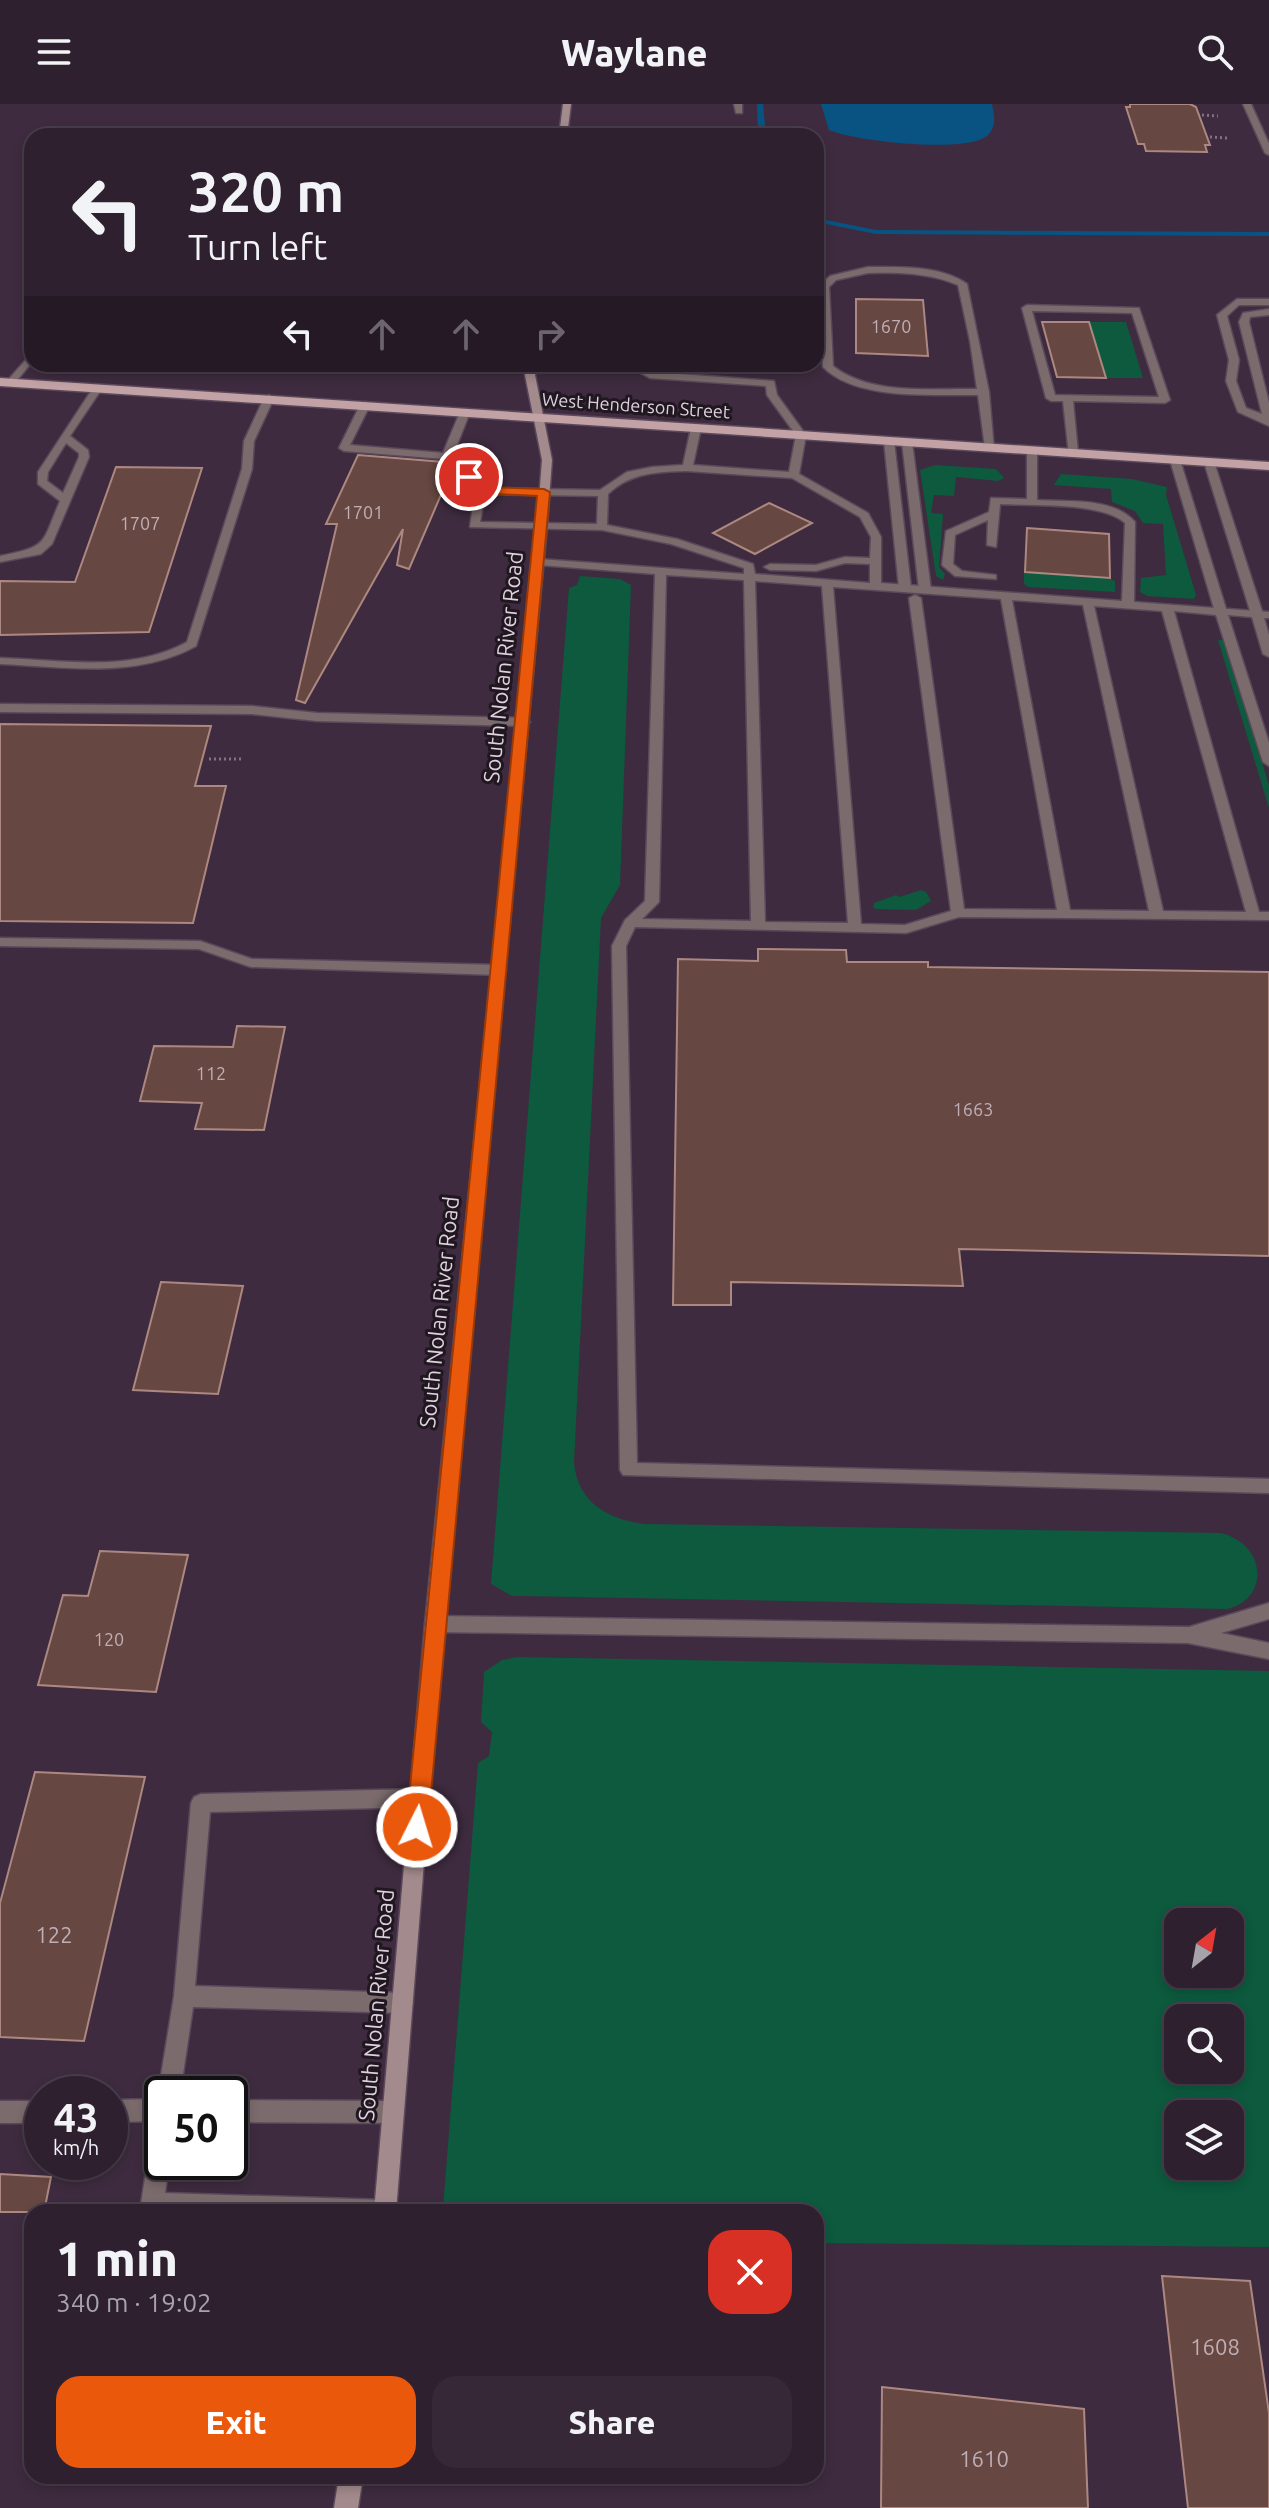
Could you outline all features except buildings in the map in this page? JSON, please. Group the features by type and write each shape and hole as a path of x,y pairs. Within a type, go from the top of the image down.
{"main road":[{"path":"564,128 567,104"},
{"name":"South Nolan River Road","path":"386,2204 434,1624 542,526 547,460 531,372"},
{"name":"West Henderson Street","path":"5,382 1269,466"},
{"path":"346,2508 350,2484"}],"street":[{"path":"1247,104 1269,153"},
{"path":"984,392 866,385 834,374 828,367 824,286 827,281 833,276 857,271 933,273 962,284 966,291 984,392 990,448"},
{"path":"1268,421 1242,410 1231,381 1234,360 1222,315 1237,302 1269,302"},
{"path":"1027,308 1136,310 1165,400 1068,399 1051,398 1027,308"},
{"path":"1268,421 1244,322 1246,315 1269,312"},
{"path":"5,382 24,364"},
{"path":"644,372 650,375 771,383 772,395 801,435 794,475"},
{"path":"66,500 42,482 43,472 98,387"},
{"path":"0,661 126,663 154,660 182,651 192,644 247,469 245,456 269,398"},
{"path":"1068,399 1073,453"},
{"path":"365,405 344,448 447,456 466,467 469,477 480,491 474,525 602,527 673,541 749,571 827,582 905,588 920,594 1006,596 1167,608 1224,618 1262,618"},
{"path":"447,456 465,412"},
{"path":"687,468 696,428"},
{"path":"0,559 37,552 47,544 84,457 84,452 65,437"},
{"path":"889,441 905,588"},
{"path":"907,442 920,594 958,913"},
{"path":"1032,451 1032,503"},
{"path":"1175,460 1269,762"},
{"path":"1209,462 1262,618 1269,654"},
{"path":"602,527 603,493 613,482 631,473 687,468 794,475 864,515 876,537 875,586"},
{"path":"480,491 603,493"},
{"path":"992,545 995,500 1120,512 1130,522 1128,605"},
{"path":"991,595 992,570 959,574 947,565 950,533 994,516"},
{"path":"539,562 749,571 816,568 845,560 875,561"},
{"path":"661,569 652,902 630,923 619,946 629,1470 1269,1486"},
{"path":"749,571 758,927"},
{"path":"827,582 855,929"},
{"path":"1006,596 1064,914"},
{"path":"1088,602 1157,915"},
{"path":"630,923 906,929 958,913 1262,916 1167,608"},
{"path":"0,708 252,710 317,717 524,722"},
{"path":"0,942 200,945 251,963 499,970"},
{"path":"1188,1635 1269,1611"},
{"path":"434,1624 1188,1635 1269,1651"},
{"path":"172,2076 184,1996 201,1803 420,1798"},
{"path":"184,1996 403,2003"},
{"path":"248,2111 393,2112"},
{"path":"0,2112 24,2112"},
{"path":"152,2204 156,2180"}],"path":[{"path":"1202,115 1218,116"},
{"path":"1210,137 1227,138"},
{"path":"209,759 243,759"}],"green space":[{"path":"1089,322 1126,322 1143,378 1106,378"},
{"path":"935,465 996,469 1004,478 998,481 956,477 954,496 934,495 931,513 943,514 939,567 945,574 943,580 936,576 920,470"},
{"path":"1061,474 1132,479 1167,487 1166,495 1196,595 1194,599 1147,596 1140,592 1141,578 1166,575 1163,524 1143,523 1135,511 1112,502 1111,489 1054,485"},
{"path":"1024,572 1108,578 1115,581 1115,592 1028,587 1024,584"},
{"path":"580,576 620,579 631,585 620,885 601,918 574,1463 588,1499 618,1518 644,1524 1221,1533 1236,1539 1255,1560 1256,1584 1241,1604 1227,1609 512,1596 491,1584 569,588 577,585"},
{"path":"1218,640 1224,640 1269,785 1269,808"},
{"path":"921,890 931,901 916,910 873,907 874,903 896,895 900,897"},
{"path":"517,1657 1269,1671 1269,2247 824,2243 824,2204 443,2204 478,1763 489,1756 492,1732 481,1722 484,1672 502,1660"}],"water":[{"path":"821,104 992,104 994,123 989,134 960,144 886,142 829,130"}],"waterway":[{"path":"760,104 762,128"},
{"path":"824,222 876,232 1269,234"}],"route":[{"path":"417,1827 544,492 480,491 469,477"}]}
